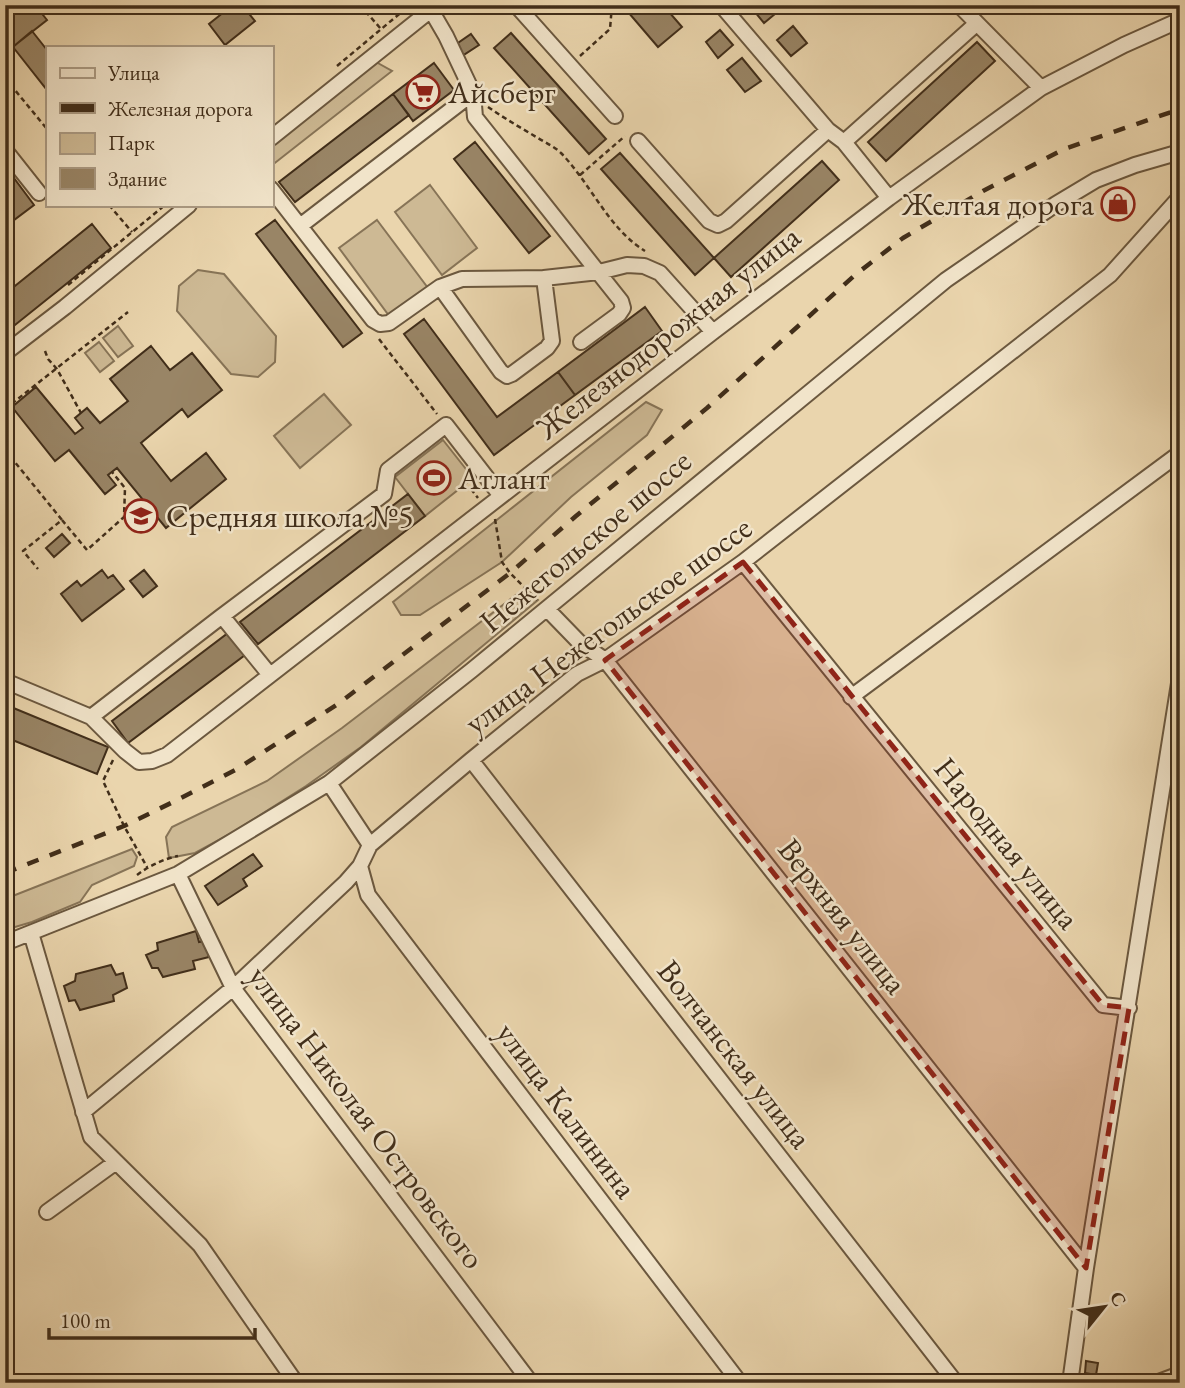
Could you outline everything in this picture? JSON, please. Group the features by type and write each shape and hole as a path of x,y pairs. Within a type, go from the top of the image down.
{"street":[{"path":"516,5 615,116"},
{"path":"721,5 828,130 844,142 889,198"},
{"path":"959,5 1041,88"},
{"path":"273,136 432,7 472,93 475,117 621,301 619,314 581,342"},
{"name":"Железнодорожная улица","path":"91,717 139,762 152,761 167,755 889,198 1041,88 1124,45 1180,20"},
{"path":"844,142 976,24"},
{"path":"300,226 472,93"},
{"name":"Железнодорожная улица","path":"638,141 709,221 718,225 828,130"},
{"path":"5,150 39,193"},
{"name":"Нежегольское шоссе","path":"5,943 178,874 329,783 547,609 946,281 1056,204 1096,180 1135,164 1180,152"},
{"path":"273,191 373,320 380,324 389,323 440,287 462,279 544,278 599,272 626,265 644,266 660,274 713,332"},
{"name":"улица Нежегольское шоссе","path":"83,1112 233,988 346,882 360,866 370,845 471,760 577,674 605,660 743,562 1110,275 1180,197"},
{"path":"5,353 65,307 136,237 187,206"},
{"path":"440,287 501,372 507,376 547,348 552,341 544,278"},
{"path":"5,681 91,717 384,494 388,470 446,425 501,496"},
{"path":"851,697 1180,453"},
{"name":"Народная улица","path":"743,562 1103,1004 1129,1008"},
{"name":"Верхняя улица","path":"547,609 579,642 605,660 1086,1268"},
{"path":"222,615 270,675"},
{"path":"1070,1383 1180,677"},
{"name":"Волчанская улица","path":"471,760 956,1383"},
{"path":"329,783 370,845"},
{"name":"улица Калинина","path":"360,866 368,895 740,1383"},
{"name":"улица Николая Островского","path":"178,874 233,988 531,1383"},
{"path":"31,933 91,1137 200,1245 296,1383"},
{"path":"47,1212 116,1162"},
{"path":"1156,1383 1180,1374"}],"path":[{"path":"360,5 381,29"},
{"path":"569,65 610,29 612,5"},
{"path":"5,78 46,128"},
{"path":"472,93 489,108 559,151 617,226 633,243 650,254"},
{"path":"580,175 629,132 638,141"},
{"path":"110,206 136,237"},
{"path":"61,290 136,237 164,206"},
{"path":"5,409 128,312"},
{"path":"45,351 81,413"},
{"path":"5,450 87,550 124,517 125,488 112,472"},
{"path":"471,489 495,520 502,562 547,609"},
{"path":"38,569 23,551 62,520"},
{"path":"118,751 103,781 147,867"},
{"path":"137,874 147,867 182,855"}],"highlighted area":[{"path":"743,562 1103,1005 1129,1008 1086,1268 605,660"}],"green space":[{"path":"376,62 392,71 273,164 273,143"},
{"path":"430,185 477,248 442,275 395,212"},
{"path":"377,220 428,288 390,317 339,248"},
{"path":"198,270 224,274 276,336 275,362 258,377 231,374 177,311 179,286"},
{"path":"118,326 133,346 118,357 103,338"},
{"path":"99,342 114,361 100,372 85,353"},
{"path":"324,394 351,425 300,468 274,436"},
{"path":"646,402 662,410 647,435 571,497 502,562 420,615 401,615 393,602"},
{"name":"Атлант","path":"443,440 473,478 425,516 395,477"},
{"path":"525,588 538,600 361,747 230,834 195,853 169,858 166,837 172,827 267,781 342,728"},
{"path":"132,849 137,857 134,866 92,885 80,902 5,930 5,899"}],"building":[{"path":"5,5 35,5 47,20 5,53"},
{"path":"226,5 242,5 255,21 225,45 209,24 229,8"},
{"path":"622,5 663,5 682,27 658,47"},
{"path":"752,5 777,5 781,9 764,23"},
{"path":"793,26 807,43 791,56 777,40"},
{"path":"720,30 733,45 718,58 706,42"},
{"path":"32,31 46,49 46,89 13,47"},
{"path":"511,33 606,139 589,154 494,48"},
{"path":"471,34 479,45 462,56 455,45"},
{"path":"977,42 995,61 886,161 868,142"},
{"path":"742,58 761,81 745,92 727,70"},
{"name":"Айсберг","path":"434,63 454,90 413,121 393,94"},
{"path":"393,94 409,115 295,202 279,182"},
{"path":"475,142 550,236 529,253 454,159"},
{"path":"620,153 714,258 695,275 601,169"},
{"path":"822,161 839,180 731,277 714,258"},
{"path":"5,166 34,205 14,220 5,209"},
{"path":"275,220 362,333 343,347 256,234"},
{"path":"92,224 111,248 5,333 5,294"},
{"path":"645,307 662,331 575,395 558,372"},
{"path":"424,319 497,417 558,372 575,395 494,455 404,334"},
{"path":"151,346 170,370 192,353 222,390 188,417 182,409 141,443 171,481 206,453 226,479 166,528 117,468 108,475 116,485 105,494 69,450 55,461 12,407 36,387 75,434 83,428 75,418 87,408 100,423 128,401 110,379"},
{"path":"408,494 425,516 258,644 240,622"},
{"path":"62,534 70,543 54,557 46,548"},
{"path":"102,570 108,578 113,575 124,589 82,621 61,594 77,581 81,586"},
{"path":"144,570 157,586 143,597 130,581"},
{"path":"228,633 245,655 128,743 112,721"},
{"path":"11,707 108,747 97,774 5,737 5,721"},
{"path":"253,854 262,866 243,879 247,886 218,905 205,886"},
{"path":"196,931 199,942 205,941 209,957 193,961 195,969 163,977 158,968 152,968 146,955 158,950 157,943"},
{"path":"111,965 116,975 123,973 127,988 113,995 114,1001 80,1010 75,1000 69,1001 64,986 75,981 76,974"},
{"path":"1086,1361 1098,1363 1096,1375 1085,1373"}],"railway":[{"path":"5,873 124,826 171,803 237,769 338,704 510,573 707,408 855,275 903,238 983,191 1064,149 1180,109"}],"place":[{"name":"Айсберг","path":"423,92"},
{"name":"Желтая дорога","path":"1118,204"},
{"name":"Атлант","path":"434,478"},
{"name":"Средняя школа №5","path":"141,516"}]}
